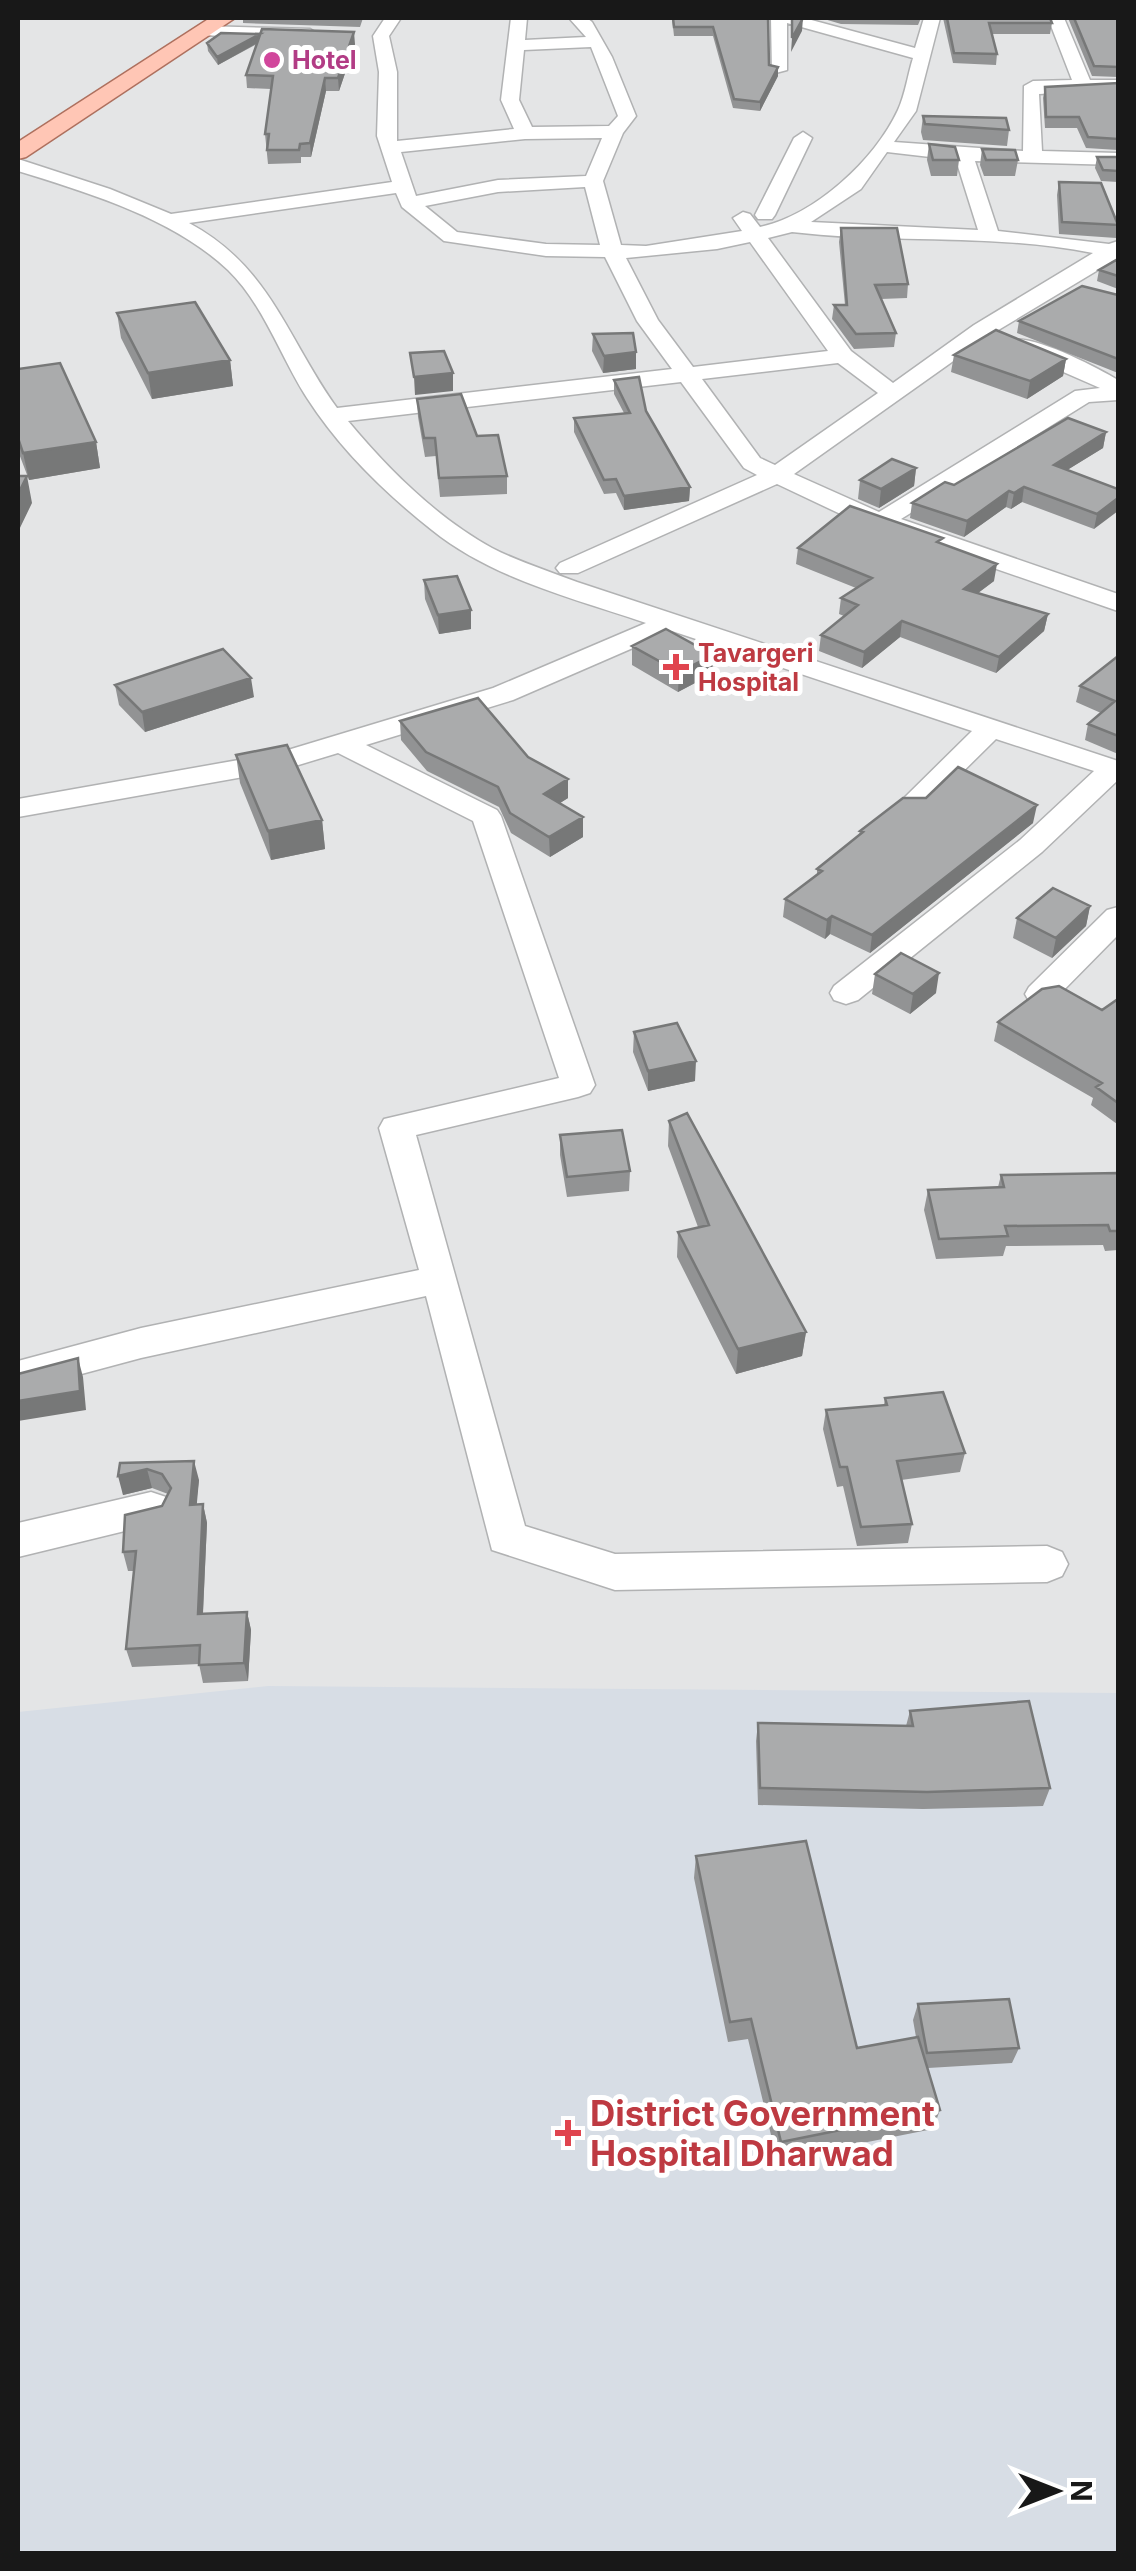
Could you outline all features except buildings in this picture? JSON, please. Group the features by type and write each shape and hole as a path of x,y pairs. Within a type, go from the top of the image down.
{"main road":[{"path":"18,152 224,18"}],"street":[{"path":"393,18 371,36 388,72 386,136 406,194 450,238 546,250 646,252 753,235 800,221 854,185 907,111 927,36 850,32 787,18"},
{"path":"519,18 510,100 526,133"},
{"path":"576,18 590,28 616,91 625,101 627,116 614,132 593,181 612,251 648,320 752,464 880,521 1118,603"},
{"path":"778,70 779,18"},
{"path":"1056,18 1082,84"},
{"path":"203,32 322,34"},
{"path":"516,45 595,42"},
{"path":"1033,155 1033,86 1115,85 1118,104"},
{"path":"390,147 526,133 614,132"},
{"path":"765,215 803,138"},
{"path":"882,146 964,155 1118,159"},
{"path":"964,155 990,237"},
{"path":"18,165 121,199 166,221 236,266 254,288 330,416 447,532 480,552 568,588 1116,770 1031,846 846,993"},
{"path":"166,221 406,194 593,181"},
{"path":"892,393 843,356 734,214 800,221 846,234 990,237 1116,250"},
{"path":"569,568 776,475 982,330 1072,284 1116,250"},
{"path":"982,330 1094,375 1118,391"},
{"path":"330,416 843,356"},
{"path":"880,521 1083,396 1118,391"},
{"path":"18,808 282,760 503,694 670,622"},
{"path":"911,807 992,727"},
{"path":"340,743 486,816 578,1086 396,1128 440,1278 507,1538 615,1572 1046,1564"},
{"path":"1041,994 1118,918"},
{"path":"18,1376 141,1343 440,1278"},
{"path":"18,1540 151,1509"}],"shaded area":[{"name":"District Government Hospital Dharwad","path":"268,1686 1118,1693 1118,2553 18,2553 18,1712"}],"place":[{"name":"Hotel","path":"272,60"},
{"name":"Tavargeri Hospital","path":"676,667"},
{"name":"District Government Hospital Dharwad","path":"568,2133"}]}
